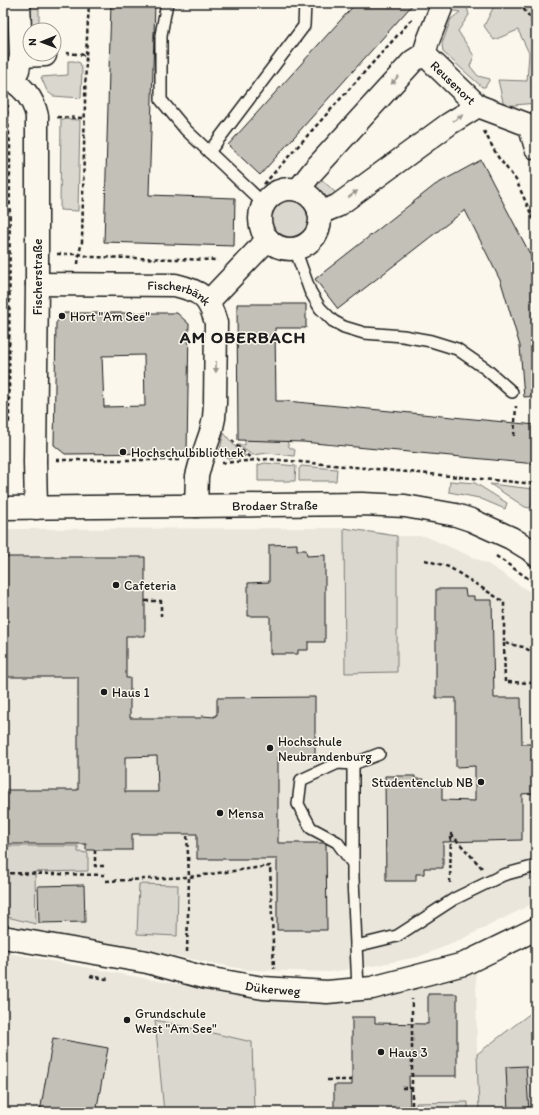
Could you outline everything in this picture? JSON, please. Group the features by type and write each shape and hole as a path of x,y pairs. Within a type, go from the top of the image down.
{"street":[{"path":"8,78 18,70 20,56 19,3"},
{"path":"424,54 441,8 441,3"},
{"name":"Reusenort","path":"298,190 313,171 413,61 424,54 475,108 449,124 336,206 319,213"},
{"name":"Fischerstraße","path":"8,78 21,87 30,97 36,108 37,116 36,508"},
{"path":"475,108 526,124 530,128 536,148"},
{"path":"288,189 298,190 312,199 317,206 320,223 317,232 304,246 295,249 280,247 268,239 263,231 260,222 261,213 259,199 270,196 279,191 288,189"},
{"path":"208,302 268,239"},
{"name":"Fischerbänk","path":"37,284 175,285 192,289 202,295 208,302 213,311 216,323 215,404 211,432 197,476 196,506"},
{"name":"Brodaer Straße","path":"3,508 362,504 405,506 456,515 471,520 511,538 536,555"},
{"name":"Dükerweg","path":"3,937 147,962 206,978 274,989 327,992 372,988 464,964 536,928"}],"lane":[{"path":"166,3 161,35 161,100 186,130 259,199"},
{"path":"209,152 304,26 305,3"},
{"path":"295,249 310,291 320,308 333,321 344,327 364,333 403,336 430,341 457,349 486,369 512,392"},
{"path":"353,864 337,842 311,828 298,804 301,780 338,763 353,764 379,754"},
{"path":"353,764 353,864 358,989"},
{"path":"356,946 397,936 450,902 493,880 503,875 536,866"}],"path":[{"path":"78,284 78,254 82,242 86,54 89,3"},
{"path":"519,3 536,28"},
{"path":"259,199 413,18"},
{"path":"62,54 86,54"},
{"path":"3,426 9,422 10,145 7,111 8,78"},
{"path":"475,108 498,156 516,180 536,225"},
{"path":"37,254 78,254 91,257 228,260 238,270"},
{"path":"512,392 516,404 514,436"},
{"path":"35,462 54,460 201,460 226,463 269,459 536,484"},
{"path":"490,553 536,584"},
{"path":"425,560 449,567 504,602 506,682 536,683"},
{"path":"145,601 161,601 161,616"},
{"path":"504,644 523,647 536,654"},
{"path":"186,972 189,878 187,834"},
{"path":"450,902 451,834 493,880"},
{"path":"96,850 95,866 106,866"},
{"path":"106,881 189,878 270,866 274,989"},
{"path":"3,873 106,875"},
{"path":"412,978 412,1112"},
{"path":"327,1080 352,1080"},
{"path":"402,1088 412,1088"}],"shaded area":[{"path":"30,3 39,3 39,22 31,22"},
{"path":"441,3 466,3 469,15 458,31 474,56 470,66 478,76 490,79 485,87 482,87 443,52 442,44 451,19 460,12 441,8"},
{"path":"492,3 536,3 536,103 504,106 498,80 527,81 529,53 518,30 494,40 484,26 494,6"},
{"path":"68,61 80,63 82,69 81,98 53,96 47,91 41,77 68,75"},
{"path":"61,119 80,120 78,211 60,210"},
{"path":"317,175 338,195 325,197 318,195 314,189 314,182"},
{"path":"290,195 303,199 309,205 313,218 309,231 303,237 290,241 277,237 271,231 267,218 271,205 277,199"},
{"path":"224,433 238,450 246,456 228,459 219,453"},
{"path":"245,440 287,441 289,447 295,450 294,456 268,453 252,455 238,445 245,445"},
{"path":"265,463 296,466 295,481 258,481 258,465"},
{"path":"301,466 337,469 336,481 299,481 299,469"},
{"path":"450,481 475,483 507,503 505,509 479,498 449,492"},
{"path":"490,484 533,489 532,504 530,508 525,507"},
{"name":"Hochschule Neubrandenburg","path":"344,528 397,536 425,536 488,564 536,596 536,901 454,943 418,957 372,966 329,972 248,970 129,947 3,926 3,529"},
{"path":"344,528 397,536 397,672 345,673"},
{"path":"3,846 78,846 78,852 88,853 88,871 35,872 36,924 3,916"},
{"path":"139,884 178,885 177,936 137,934"},
{"path":"3,952 251,998 376,993 411,990 476,968 479,1112 3,1112"},
{"path":"536,1009 536,1112 479,1112 477,1054"},
{"path":"155,1020 252,1042 254,1112 164,1112"},
{"path":"468,1102 468,1112 416,1112 416,1103"}],"building":[{"path":"111,3 155,3 149,195 235,198 234,246 104,242"},
{"path":"356,3 414,3 260,175 228,145"},
{"path":"481,160 536,268 536,396 524,397 520,346 501,282 465,210 338,309 315,279 435,185"},
{"path":"237,304 306,304 306,328 275,328 276,401 536,425 536,464 303,442 238,440"},
{"path":"64,313 177,313 189,324 187,453 65,454 54,445 56,323","holes":["144,355 145,406 104,407 102,356"]},
{"path":"297,544 297,550 306,550 307,556 325,555 325,642 308,642 308,650 298,650 298,654 270,654 270,616 248,616 248,583 269,582 269,545"},
{"path":"3,557 145,557 145,636 126,636 126,678 130,678 130,718 215,717 215,715 217,715 217,698 315,697 315,757 278,757 278,843 326,844 327,930 277,930 277,859 197,859 197,834 132,834 132,850 86,850 86,844 3,844 3,790 78,790 78,677 3,677","holes":["157,756 158,792 125,792 125,757"]},
{"path":"436,589 465,589 466,596 474,596 474,600 492,600 494,698 521,698 522,744 536,744 536,793 522,794 522,840 443,842 443,868 424,868 424,874 416,874 416,881 386,881 385,776 415,776 415,779 424,779 424,783 442,783 442,800 475,801 475,766 456,767 456,698 436,698"},
{"path":"84,885 85,922 39,923 38,886"},
{"name":"Haus 3","path":"428,994 457,994 457,1076 409,1076 410,1112 334,1112 334,1085 352,1085 352,1017 375,1017 375,1023 428,1024"},
{"path":"53,1038 108,1048 96,1112 40,1112"},
{"path":"526,1066 529,1112 508,1112 506,1067"}],"place":[{"name":"Hort \"Am See\"","path":"62,316"},
{"name":"Hochschulbibliothek","path":"123,452"},
{"name":"Cafeteria","path":"116,585"},
{"name":"Haus 1","path":"104,692"},
{"name":"Hochschule Neubrandenburg","path":"270,748"},
{"name":"Studentenclub NB","path":"481,782"},
{"name":"Mensa","path":"220,813"},
{"name":"Grundschule West \"Am See\"","path":"127,1020"},
{"name":"Haus 3","path":"381,1052"}],"district":[{"name":"AM OBERBACH","path":"243,337"}]}
